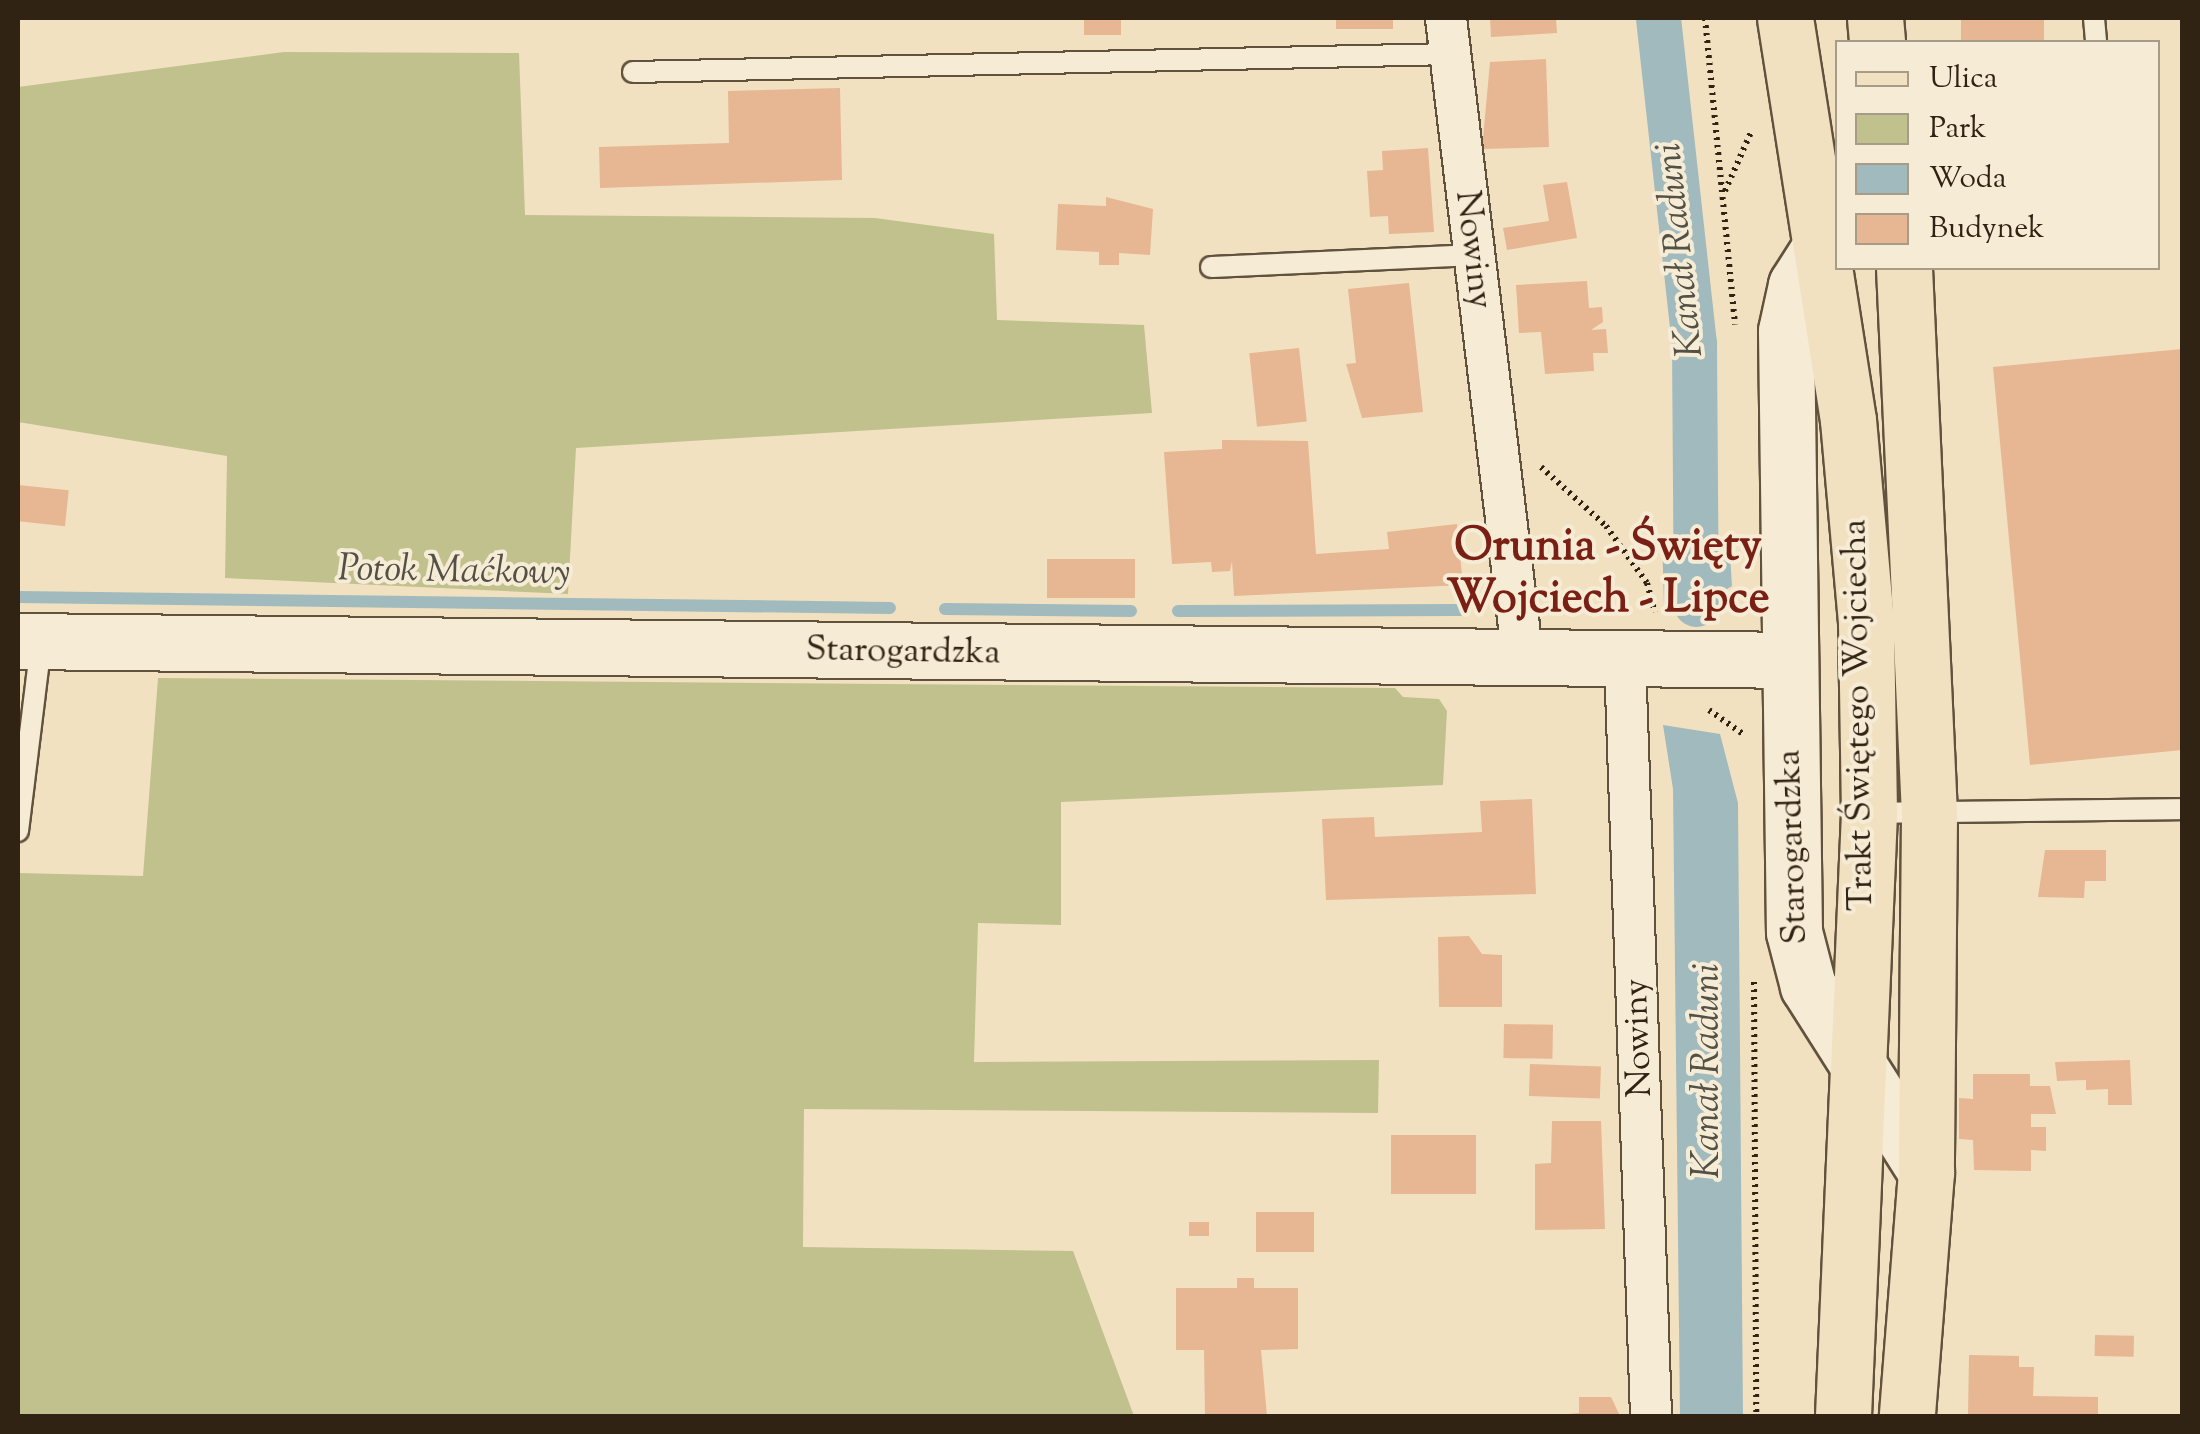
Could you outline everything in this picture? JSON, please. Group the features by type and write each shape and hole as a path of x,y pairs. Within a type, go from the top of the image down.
{"main road":[{"name":"Trakt Świętego Wojciecha","path":"1785,18 1829,231 1857,521 1869,813 1843,1416"},
{"name":"Starogardzka","path":"1829,231 1796,284 1786,331 1789,660 1798,961 1860,1078 1926,1172"},
{"name":"Trakt Świętego Wojciecha","path":"1904,270 1928,814 1926,1172 1907,1416"},
{"name":"Starogardzka","path":"30,642 1789,660"}],"street":[{"name":"Nowiny","path":"1448,36 1522,660"},
{"name":"Nowiny","path":"1625,660 1650,1416"}],"lane":[{"path":"633,72 1448,36"},
{"path":"1211,268 1471,255"},
{"path":"18,831 30,642"},
{"path":"1869,813 2182,809"}],"path":[{"path":"1705,18 1736,333"},
{"path":"1724,192 1754,117"},
{"path":"1533,460 1606,526 1647,583 1655,613"},
{"path":"1712,612 1748,585 1747,566"},
{"path":"1712,710 1752,748"},
{"path":"1754,964 1756,1416"}],"green space":[{"path":"284,52 519,53 525,215 875,218 994,234 997,320 1144,325 1152,413 576,448 568,594 225,578 227,456 18,422 18,87"},
{"path":"158,678 1395,688 1403,697 1439,699 1447,711 1443,785 1061,802 1061,925 978,923 974,1062 1379,1060 1378,1113 804,1109 803,1247 1073,1251 1134,1416 18,1416 18,873 143,876"}],"water":[{"path":"1662,537 1729,538 1732,586 1704,603 1664,605"},
{"path":"1663,725 1720,734 1738,803 1743,1416 1680,1416 1673,789"}],"building":[{"path":"1084,18 1121,18 1121,35 1084,35"},
{"path":"1336,18 1393,18 1393,29 1336,29"},
{"path":"1490,18 1556,18 1557,33 1491,37"},
{"path":"1961,18 2044,18 2044,40 1961,40"},
{"path":"1546,59 1549,147 1482,149 1490,62"},
{"path":"840,88 842,180 600,188 599,147 729,143 728,91"},
{"path":"1428,148 1434,232 1389,234 1388,216 1370,217 1367,171 1383,170 1382,151"},
{"path":"1567,182 1577,238 1507,250 1503,228 1549,221 1543,185"},
{"path":"1106,197 1153,209 1150,255 1119,253 1119,265 1099,265 1099,252 1056,250 1058,204 1106,206"},
{"path":"1587,281 1589,308 1602,307 1603,322 1591,330 1606,329 1608,353 1593,353 1594,371 1545,374 1541,332 1519,333 1516,285"},
{"path":"1409,283 1423,412 1362,418 1346,364 1356,363 1348,289"},
{"path":"1299,348 1307,422 1257,427 1249,353"},
{"path":"2182,349 2182,750 2030,765 1993,367"},
{"path":"1222,440 1308,441 1316,554 1389,549 1387,532 1457,524 1463,585 1234,596 1232,561 1230,571 1212,572 1211,562 1172,564 1164,452 1222,449"},
{"path":"18,485 69,490 65,526 18,521"},
{"path":"1047,559 1135,559 1135,598 1047,598"},
{"path":"1532,799 1536,894 1326,900 1322,819 1374,817 1375,837 1482,832 1480,801"},
{"path":"2045,850 2106,850 2106,881 2085,881 2084,898 2038,897"},
{"path":"1469,936 1482,954 1502,955 1502,1007 1439,1007 1438,937"},
{"path":"1504,1024 1553,1025 1552,1059 1503,1058"},
{"path":"2130,1060 2132,1105 2108,1105 2108,1089 2086,1090 2086,1080 2057,1081 2055,1062"},
{"path":"1530,1064 1601,1066 1600,1098 1529,1096"},
{"path":"1973,1074 2030,1074 2030,1086 2050,1086 2056,1114 2031,1114 2031,1127 2046,1127 2046,1151 2031,1150 2031,1171 1974,1170 1973,1140 1959,1139 1959,1098 1973,1099"},
{"path":"1552,1121 1601,1121 1605,1229 1535,1230 1535,1164 1551,1163"},
{"path":"1391,1135 1476,1135 1476,1194 1391,1194"},
{"path":"1256,1212 1314,1212 1314,1252 1256,1252"},
{"path":"1189,1222 1209,1222 1209,1236 1189,1236"},
{"path":"1237,1278 1254,1278 1254,1288 1298,1288 1298,1349 1261,1350 1267,1416 1205,1416 1204,1350 1176,1350 1176,1288 1237,1288"},
{"path":"2095,1335 2134,1336 2134,1357 2095,1356"},
{"path":"1969,1355 2019,1356 2019,1367 2034,1367 2033,1396 2098,1397 2098,1416 1968,1416"},
{"path":"1579,1397 1611,1397 1620,1416 1544,1416 1579,1413"}],"waterway":[{"name":"Kanał Raduni","path":"1658,18 1694,343 1696,604"},
{"name":"Potok Maćkowy","path":"18,597 890,608"},
{"name":"Potok Maćkowy","path":"945,609 1131,611"},
{"name":"Potok Maćkowy","path":"1178,611 1460,610"}],"district":[{"name":"Orunia - Święty Wojciech - Lipce","path":"1608,575"}]}
